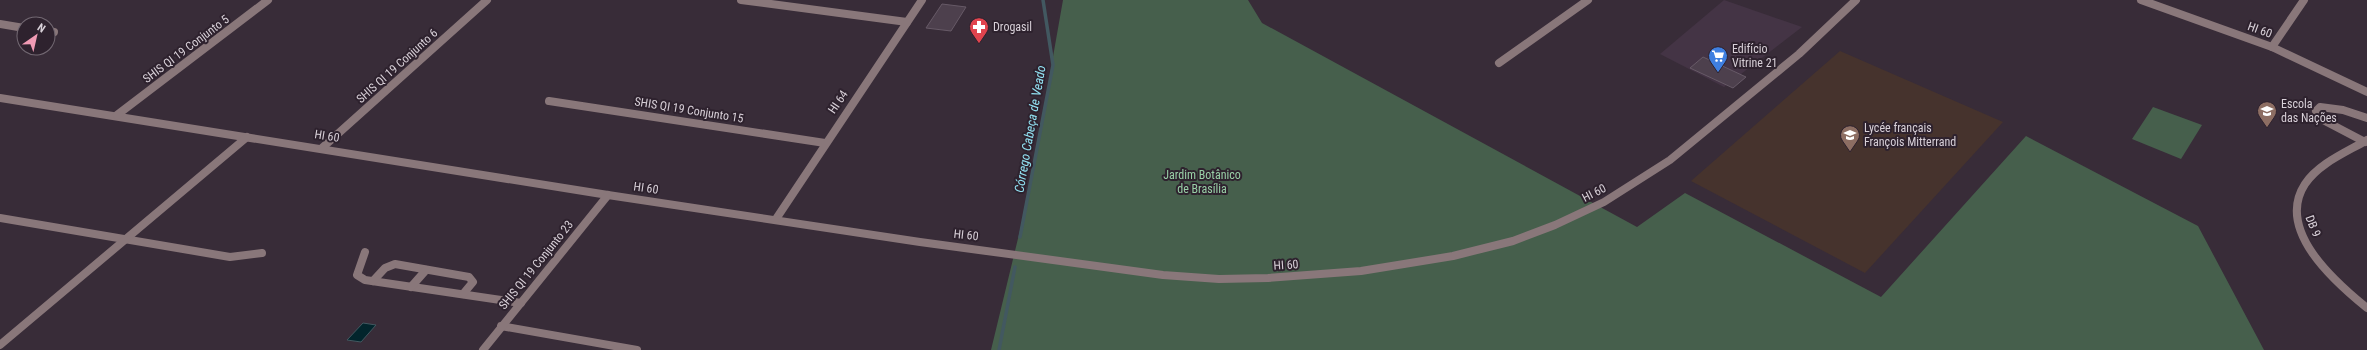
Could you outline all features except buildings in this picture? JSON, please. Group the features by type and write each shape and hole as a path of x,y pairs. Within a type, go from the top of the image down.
{"street":[{"name":"SHIS QI 19 Conjunto 5","path":"117,115 268,0"},
{"name":"SHIS QI 19 Conjunto 6","path":"322,148 487,0"},
{"path":"741,0 907,22"},
{"name":"HI 64","path":"776,219 825,143 922,0"},
{"path":"1499,62 1588,0"},
{"name":"HI 60","path":"0,98 117,115 608,195 776,219 920,242 1193,278 1268,278 1345,272 1440,259 1513,241 1555,225 1604,202 1634,185 1670,160 1793,58 1856,0"},
{"name":"HI 60","path":"2141,0 2272,47 2367,92"},
{"path":"2272,47 2304,0"},
{"path":"0,24 16,27"},
{"name":"SHIS QI 19 Conjunto 15","path":"549,101 825,143"},
{"path":"2366,141 2325,121 2316,112 2320,107 2334,108 2367,118"},
{"path":"0,346 124,239 247,137"},
{"name":"DB 9","path":"2366,141 2319,171 2306,183 2295,206 2297,224 2307,244 2338,282 2367,308"},
{"name":"SHIS QI 19 Conjunto 23","path":"482,350 608,195"},
{"path":"0,218 230,257 262,253"},
{"path":"365,252 357,275 373,281 521,303"},
{"path":"373,281 392,265 471,278 473,282 463,294"},
{"path":"411,287 426,270"},
{"path":"501,326 637,350"}],"shaded area":[{"path":"1724,0 1802,27 1724,87 1660,54"},
{"name":"Lycée français François Mitterrand","path":"1840,51 2003,122 1865,273 1691,181"}],"green space":[{"name":"Jardim Botânico de Brasília","path":"1063,0 1248,0 1262,23 1637,227 1685,193 1881,297 2026,136 2198,226 2264,350 991,350 1029,193"},
{"path":"2153,107 2202,125 2181,159 2132,139"}],"water":[{"path":"363,323 376,325 361,342 347,340"}],"waterway":[{"name":"Córrego Cabeça de Veado","path":"1020,237 1053,65 1043,0"},
{"name":"Córrego Cabeça de Veado","path":"999,350 1015,267"}],"place":[{"name":"Drogasil","path":"979,44"},
{"name":"Edifício Vitrine 21","path":"1718,73"},
{"name":"Escola das Nações","path":"2267,128"},
{"name":"Lycée français François Mitterrand","path":"1850,152"}]}
